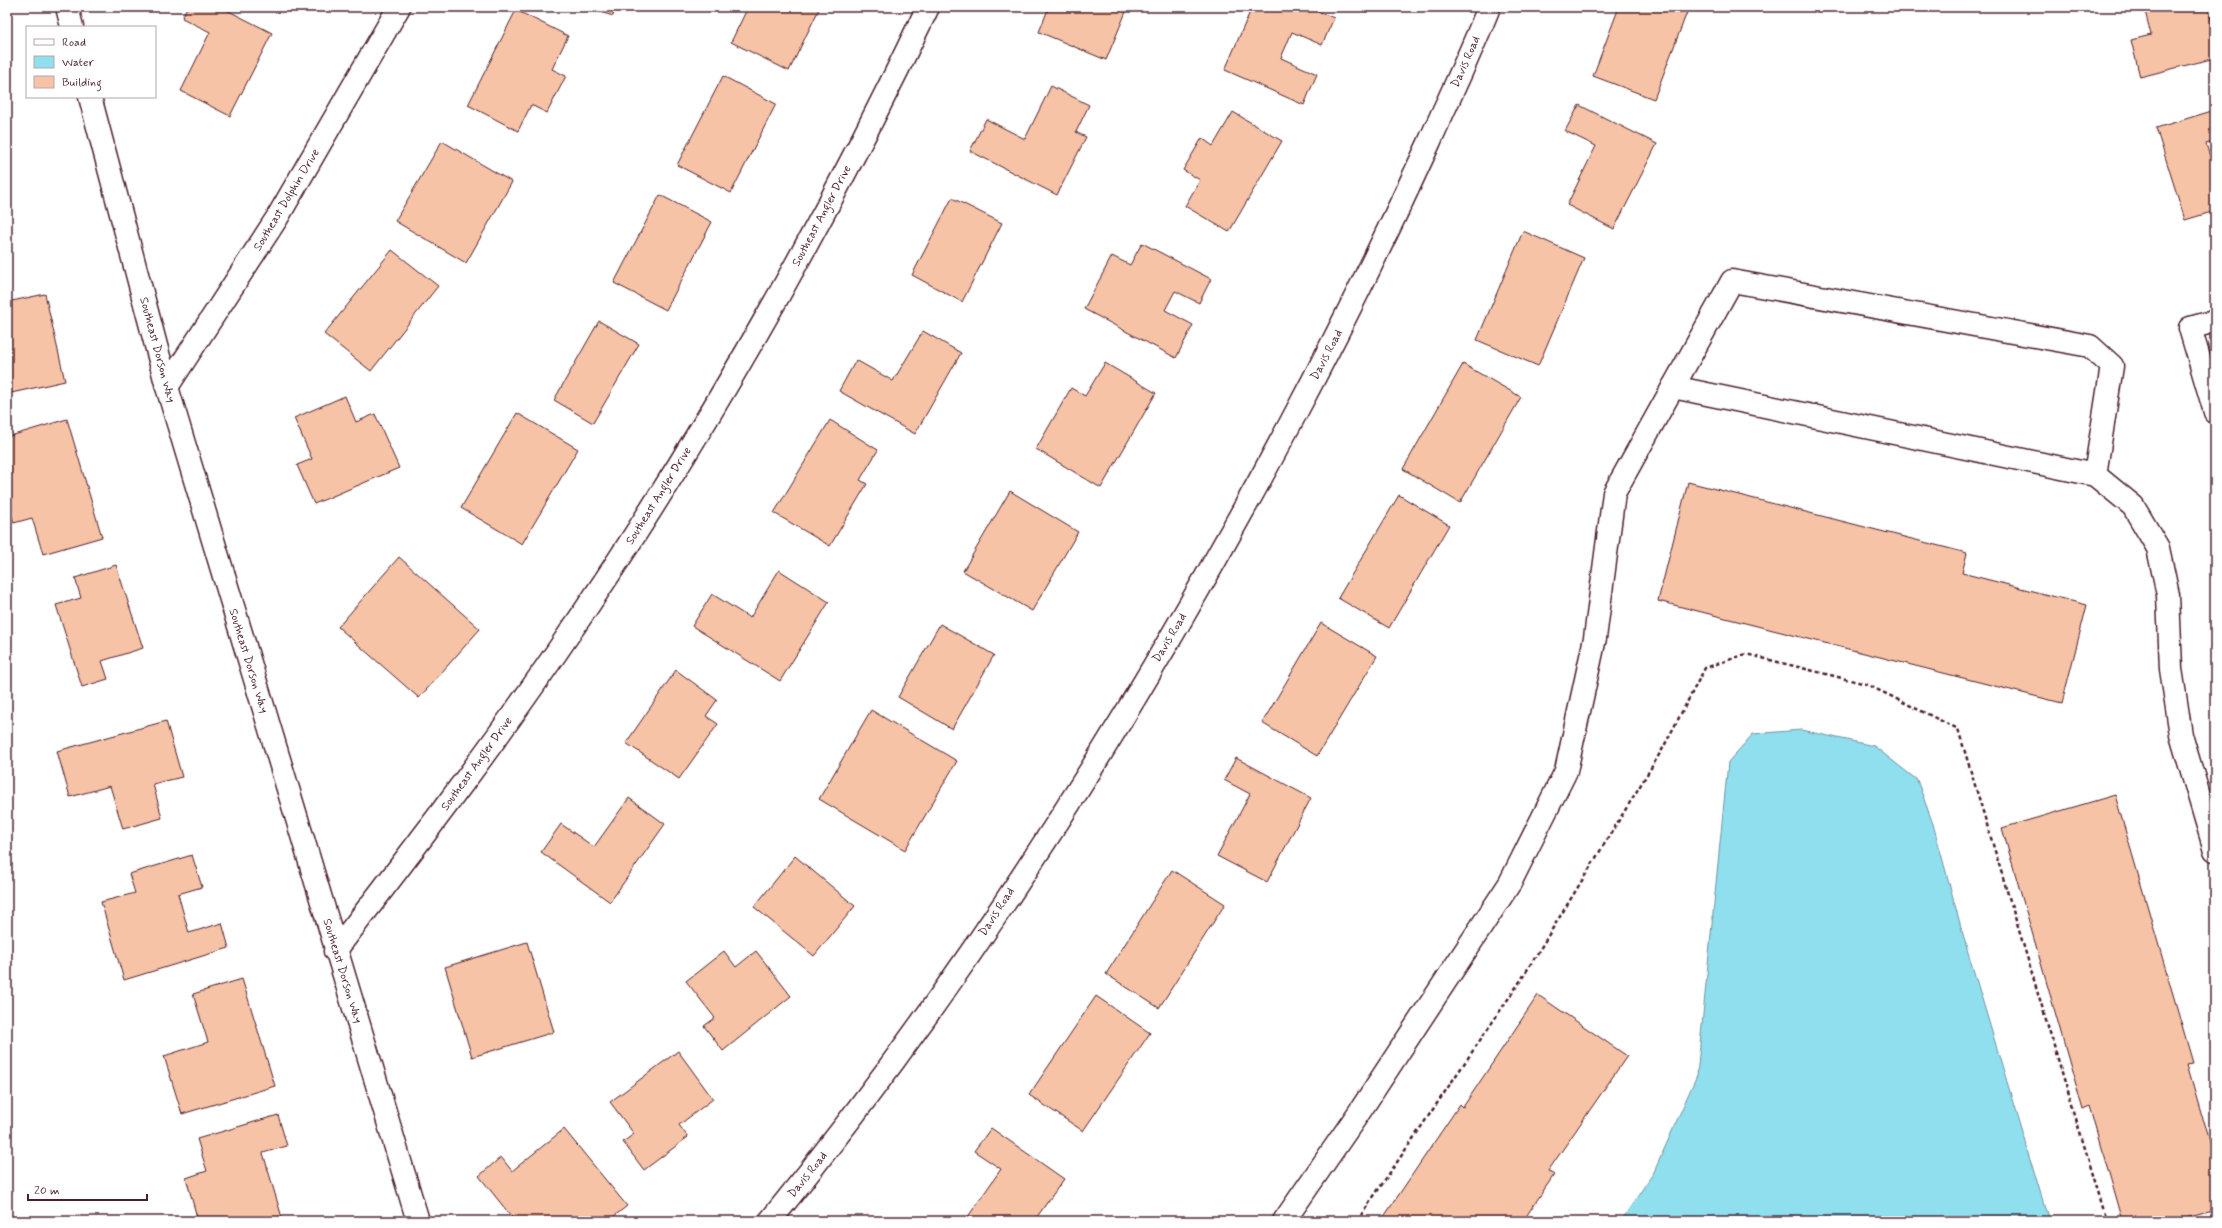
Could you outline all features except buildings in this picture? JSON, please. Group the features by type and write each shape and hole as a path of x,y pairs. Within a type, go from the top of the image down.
{"street":[{"path":"67,7 72,26"},
{"name":"Southeast Dolphin Drive","path":"167,387 278,218 399,7"},
{"name":"Southeast Angler Drive","path":"335,951 433,825 557,653 673,475 781,293 881,106 928,7"},
{"name":"Davis Road","path":"770,1221 832,1145 963,964 1101,755 1229,539 1347,317 1384,242 1489,7"},
{"name":"Southeast Dorson Way","path":"90,98 167,387 335,951 418,1221"},
{"path":"1284,1221 1360,1111 1510,883 1566,771 1595,638 1614,493 1732,281 2090,346 2112,366 2095,475"},
{"path":"2215,321 2190,328 2215,412"},
{"path":"1674,387 2095,475 2132,506 2158,548 2168,596 2171,669 2181,735 2215,850"}],"path":[{"path":"1357,1221 1521,980 1658,757 1705,668 1746,654 1866,684 1958,729 2107,1221"}],"water":[{"path":"1801,730 1874,746 1917,780 1933,824 1967,949 2049,1221 1621,1221 1654,1172 1697,1075 1728,762 1753,734"}]}
